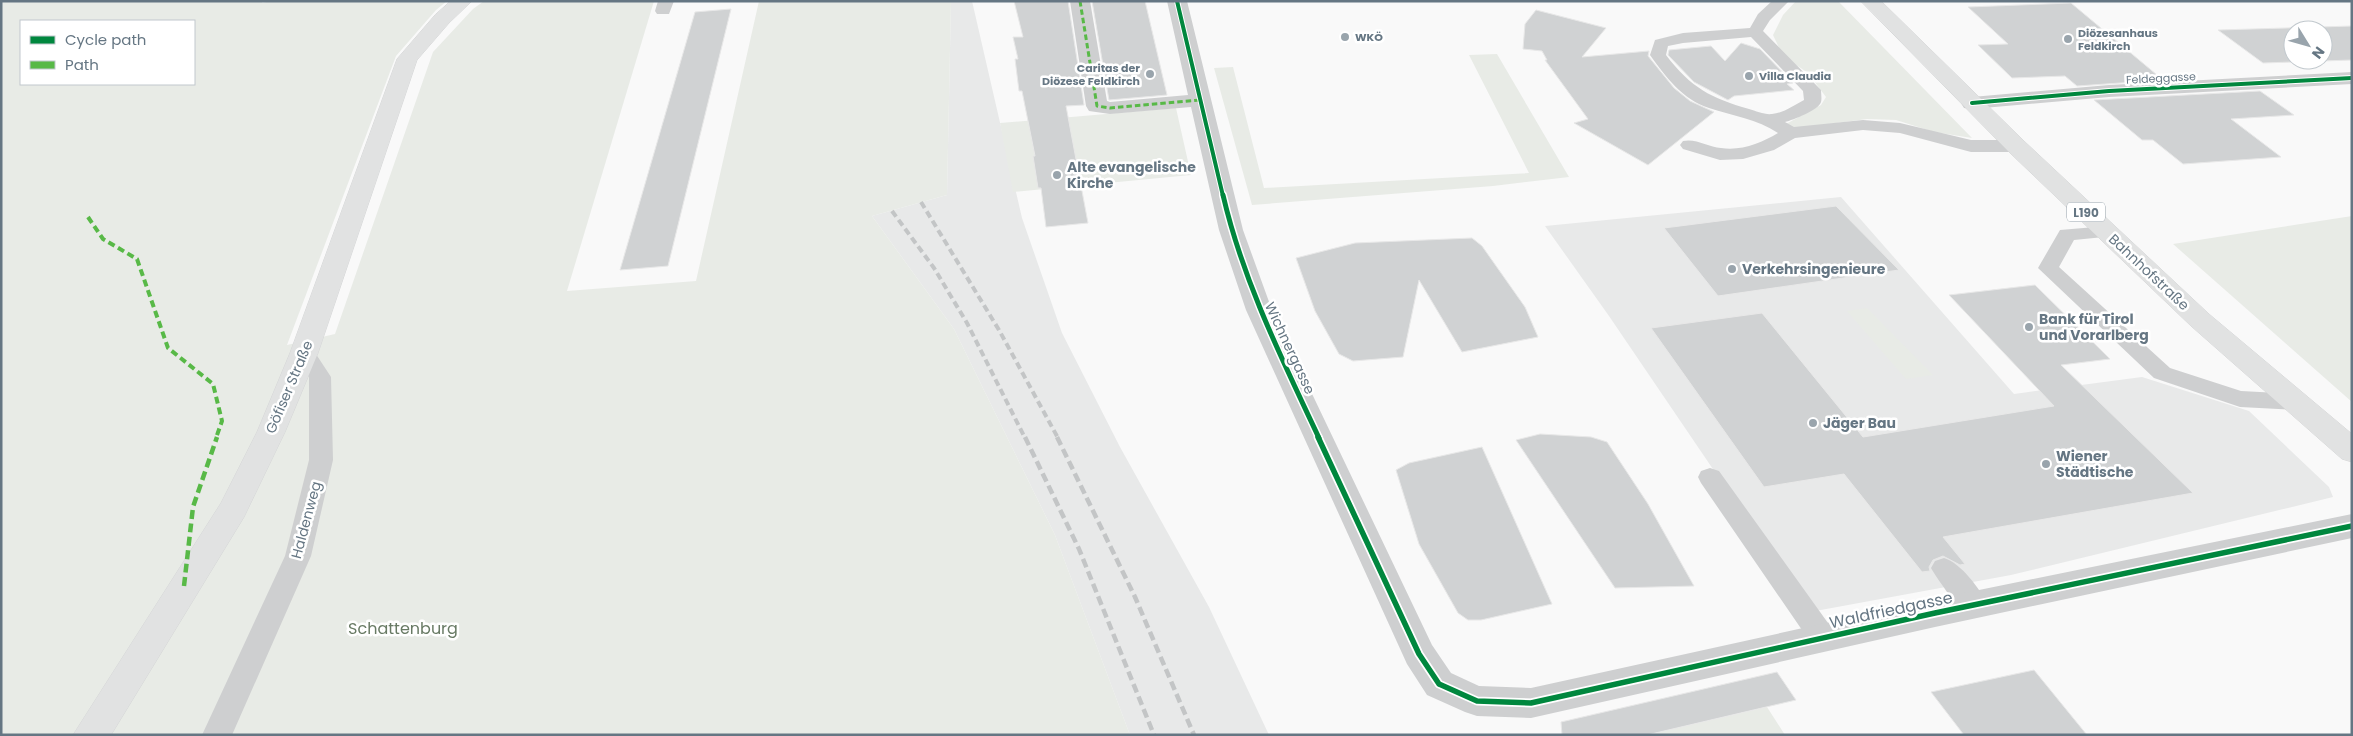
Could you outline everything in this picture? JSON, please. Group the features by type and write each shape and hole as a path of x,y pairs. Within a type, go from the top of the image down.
{"main road":[{"name":"Göfiser Straße","path":"90,735 233,509 271,432 304,353 407,59 442,19 463,1"},
{"name":"Bahnhofstraße","path":"1870,1 2016,146 2200,320 2352,450"}],"street":[{"path":"1080,1 1097,106 1110,108 1201,100"},
{"name":"Wichnergasse","path":"1177,1 1231,230 1259,310 1419,654 1439,684"},
{"name":"Feldeggasse","path":"1972,103 2109,91 2352,78"},
{"name":"Waldfriedgasse","path":"1439,684 1477,701 1531,702 1975,605 2352,526"}],"lane":[{"path":"1755,32 1764,17 1781,1"},
{"path":"1755,32 1812,90 1813,102 1790,115 1770,120"},
{"path":"1755,32 1683,38 1662,43 1658,55 1678,79 1692,92 1713,104 1770,120 1791,133"},
{"path":"1688,145 1720,154 1743,153 1768,146 1791,133 1863,125 1900,128 1971,146 2016,146"},
{"path":"2108,232 2067,234 2048,268 2162,373 2240,399 2295,402"},
{"name":"Haldenweg","path":"217,735 298,556 321,460 320,377 304,353"},
{"path":"1710,477 1823,638"},
{"path":"1944,568 1975,605"}],"shaded area":[{"path":"951,1 972,1 1022,218 1062,333 1120,447 1209,607 1269,735 1130,735 1055,535 954,329 872,216 947,195"},
{"path":"1841,197 2014,394 2142,377 2249,411 2329,487 2333,497 2011,575 1810,612 1609,316 1545,226"}],"green space":[{"name":"Schattenburg","path":"1,1 263,1 262,3 271,1 447,1 436,10 396,56 287,345 335,334 433,52 473,9 484,1 654,1 567,291 696,281 759,1 951,1 947,195 872,216 954,329 1055,535 1130,735 1,735"},
{"path":"1796,1 1838,1 1972,138 1934,132 1896,120 1867,119 1798,128 1789,127 1786,124 1821,105 1826,97 1808,73 1783,56 1773,35 1783,15"},
{"path":"1497,54 1569,177 1493,186 1252,205 1214,68 1233,67 1264,188 1529,173 1469,55"},
{"path":"1176,108 1191,175 1013,192 1000,123"},
{"path":"2352,216 2352,402 2173,244"},
{"path":"1867,308 1933,375 1906,379 1847,311"},
{"path":"1767,707 1785,735 1647,735"}],"building":[{"path":"1014,1 1068,1 1084,105 1066,106 1088,223 1046,227 1041,188 1038,188 1033,156 1035,156 1022,91 1019,91 1015,59 1018,59 1013,37 1023,37"},
{"path":"1092,1 1145,1 1167,95 1109,100"},
{"name":"Diözesanhaus Feldkirch","path":"2071,3 2163,80 2077,86 2065,76 2012,78 1978,45 2008,44 1968,7"},
{"path":"731,9 668,266 620,270 695,12"},
{"path":"1536,10 1606,28 1582,57 1649,51 1648,56 1674,88 1690,101 1714,112 1648,165 1574,123 1588,119 1545,60 1547,60 1542,51 1523,49 1525,24"},
{"path":"2352,26 2352,60 2333,61 2333,27"},
{"path":"2283,28 2283,62 2263,63 2218,30"},
{"name":"Villa Claudia","path":"1741,43 1760,49 1793,83 1787,84 1794,90 1734,96 1728,100 1694,82 1668,55 1669,50 1711,46 1725,61"},
{"path":"2260,91 2294,115 2231,119 2281,157 2183,164 2153,140 2142,140 2094,100"},
{"path":"1836,206 1899,270 1718,296 1664,228"},
{"path":"1472,238 1482,246 1525,307 1538,337 1462,352 1419,280 1403,357 1353,361 1339,354 1315,311 1296,258 1355,243"},
{"path":"2035,285 2110,359 2061,365 2193,493 1943,537 1965,564 1960,565 1943,556 1933,560 1929,567 1930,571 1922,572 1844,474 1764,487 1651,328 1762,313 1863,437 2054,406 1949,295"},
{"path":"1540,434 1591,437 1607,442 1648,504 1694,586 1615,588 1516,440"},
{"path":"1482,447 1552,604 1481,620 1468,620 1458,613 1419,544 1396,470 1409,463"},
{"path":"2034,670 2087,735 1964,735 1931,692"},
{"path":"1777,672 1796,700 1647,735 1562,735 1561,722"}],"railway":[{"path":"921,202 999,330 1058,438"},
{"path":"892,211 934,268 967,323 1025,438"},
{"path":"1025,437 1079,549 1154,735"},
{"path":"1057,437 1135,597 1194,735"}],"marked path":[{"path":"1080,1 1097,106 1110,108 1201,100"},
{"path":"88,217 103,239 137,259 168,348 213,384 222,421 193,507 184,586"}],"cycle path":[{"path":"1177,1 1231,230 1259,310 1419,654 1439,684"},
{"path":"1972,103 2109,91 2352,78"},
{"path":"1439,684 1477,701 1531,703 1935,613 2352,526"}],"place":[{"name":"WKÖ","path":"1345,37"},
{"name":"Diözesanhaus Feldkirch","path":"2068,39"},
{"name":"Caritas der Diözese Feldkirch","path":"1150,74"},
{"name":"Villa Claudia","path":"1749,76"},
{"name":"Alte evangelische Kirche","path":"1057,175"},
{"name":"Verkehrsingenieure","path":"1732,269"},
{"name":"Bank für Tirol und Vorarlberg","path":"2029,327"},
{"name":"Jäger Bau","path":"1813,423"},
{"name":"Wiener Städtische","path":"2046,464"}]}
